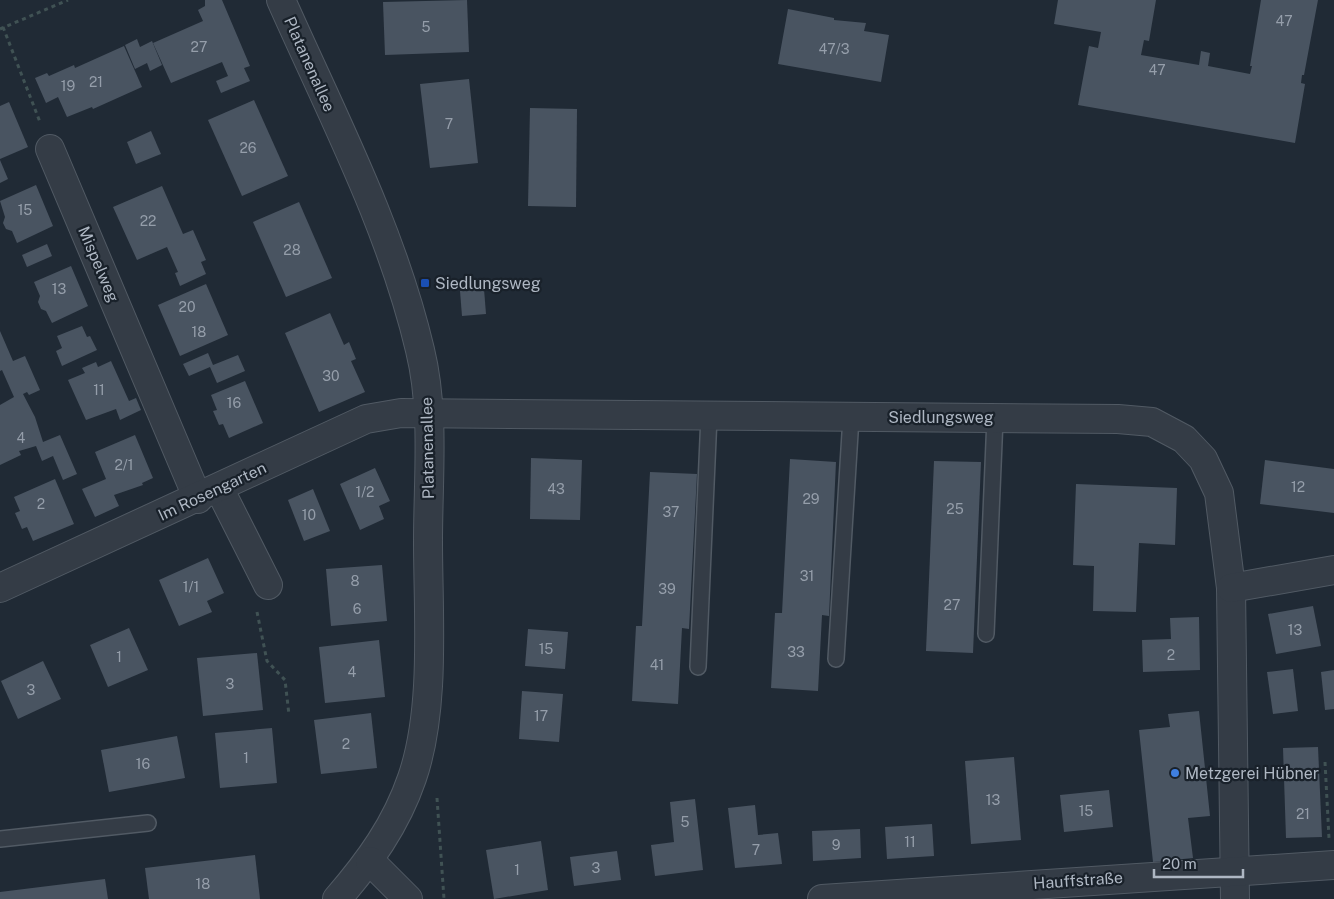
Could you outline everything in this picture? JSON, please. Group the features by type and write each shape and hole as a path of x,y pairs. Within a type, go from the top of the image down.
{"street":[{"name":"Platanenallee","path":"281,0 384,229 421,352 429,413 427,715 413,777 396,817 370,861 337,899"},
{"name":"Mispelweg","path":"50,149 208,493 265,580"},
{"name":"Siedlungsweg","path":"429,413 1118,419 1152,422 1184,439 1203,459 1219,493 1231,588 1235,899"},
{"name":"Im Rosengarten","path":"0,588 366,420 401,414 429,413"},
{"path":"1231,588 1334,570"},
{"path":"370,861 408,899"},
{"name":"Hauffstraße","path":"822,899 1047,891 1234,870 1334,865"}],"lane":[{"path":"698,667 709,416"},
{"path":"836,659 851,417"},
{"path":"986,634 995,418"},
{"path":"0,839 148,823"}],"path":[{"path":"50,149 2,28 68,0"},
{"path":"265,580 254,595 264,653 267,661 285,680 289,715"},
{"path":"1320,841 1329,841 1325,762"}],"building":[{"path":"205,0 222,0 250,66 244,68 250,81 221,93 216,81 228,76 222,62 171,83 153,43 203,21 198,10 205,6"},
{"path":"467,0 469,52 385,55 383,2"},
{"path":"1058,0 1156,0 1149,41 1144,40 1141,55 1199,65 1201,51 1210,53 1208,66 1250,74 1261,0 1318,0 1304,75 1302,75 1301,83 1305,84 1295,143 1078,105 1089,46 1098,48 1101,32 1054,24"},
{"path":"788,9 834,18 834,20 866,23 864,31 889,35 881,82 778,64"},
{"path":"137,39 140,47 152,41 162,65 150,71 147,63 135,69 125,45"},
{"path":"124,46 142,87 93,109 92,107 67,117 58,97 46,103 35,78 47,73 49,76 74,65 75,68"},
{"path":"469,79 478,163 430,168 420,84"},
{"path":"254,100 288,176 242,196 208,120"},
{"path":"9,102 28,147 0,159 0,106"},
{"path":"530,108 577,109 576,207 528,206"},
{"path":"151,131 161,154 136,164 127,142"},
{"path":"0,160 8,179 0,183"},
{"path":"36,185 53,226 17,243 12,231 6,229 3,223 5,217 0,201"},
{"path":"162,186 183,234 193,230 206,260 201,262 206,274 180,286 175,273 178,272 167,247 137,260 113,207"},
{"path":"299,202 332,278 286,297 253,222"},
{"path":"47,244 52,256 27,267 22,255"},
{"path":"71,266 88,306 52,323 46,311 41,309 38,302 40,296 34,282"},
{"path":"206,284 228,335 180,356 158,305"},
{"path":"484,289 486,314 462,316 460,291"},
{"path":"330,313 344,345 349,342 356,359 351,361 365,392 319,412 285,333"},
{"path":"82,326 87,337 90,336 97,350 62,366 56,351 62,348 57,336"},
{"path":"0,331 13,361 25,356 40,390 29,395 27,392 23,394 35,417 43,442 60,435 77,474 63,480 53,456 42,461 36,446 19,451 21,455 0,465 0,405 14,397 2,370 0,371"},
{"path":"208,353 213,365 238,355 245,371 217,383 210,367 189,376 183,364"},
{"path":"111,361 129,401 136,398 141,410 120,420 116,409 86,420 68,380 85,373 82,368 96,362 98,367"},
{"path":"245,381 263,423 229,438 223,424 219,425 213,411 217,410 211,395"},
{"path":"135,435 153,478 142,483 143,485 114,495 119,506 95,517 82,489 106,479 95,452"},
{"path":"531,458 582,460 580,520 530,519"},
{"path":"790,459 836,462 829,616 822,615 818,691 771,688 775,613 782,613"},
{"path":"1265,460 1334,469 1334,513 1260,504"},
{"path":"934,461 981,462 973,653 926,651"},
{"path":"375,468 390,501 379,506 384,519 360,530 340,484"},
{"path":"650,472 697,474 689,629 682,628 678,704 632,701 636,626 642,626"},
{"path":"55,479 74,524 33,541 27,527 22,529 15,513 20,511 14,497"},
{"path":"1076,484 1177,488 1175,545 1139,543 1136,612 1093,611 1094,566 1073,565"},
{"path":"313,489 330,531 304,541 288,500"},
{"path":"208,558 224,593 207,601 212,612 179,626 159,580"},
{"path":"382,565 387,621 331,626 326,569"},
{"path":"1313,606 1321,646 1276,654 1268,614"},
{"path":"1199,617 1200,670 1143,672 1142,640 1171,639 1170,618"},
{"path":"129,628 148,670 108,687 90,645"},
{"path":"528,629 568,632 565,669 525,666"},
{"path":"379,640 385,697 325,703 319,647"},
{"path":"257,653 263,710 203,716 197,658"},
{"path":"43,661 61,699 18,719 1,681"},
{"path":"1293,669 1298,711 1273,714 1267,672"},
{"path":"1334,670 1334,709 1325,710 1321,672"},
{"path":"522,691 563,694 559,742 519,739"},
{"name":"Metzgerei Hübner","path":"1199,711 1210,816 1188,818 1193,858 1153,862 1139,730 1170,727 1168,714"},
{"path":"371,713 377,768 321,774 314,720"},
{"path":"272,728 277,783 220,788 215,733"},
{"path":"177,736 185,778 109,792 101,750"},
{"path":"1318,747 1322,837 1286,838 1283,748"},
{"path":"1014,757 1021,840 971,844 965,761"},
{"path":"1109,790 1113,827 1064,832 1060,795"},
{"path":"695,799 703,870 655,876 651,845 674,842 670,802"},
{"path":"755,805 758,835 778,833 782,864 735,868 728,808"},
{"path":"932,824 934,856 887,859 885,827"},
{"path":"860,829 861,858 813,861 812,831"},
{"path":"541,841 548,890 494,899 486,850"},
{"path":"617,851 621,880 574,886 570,857"},
{"path":"255,855 260,899 149,899 145,868"},
{"path":"105,879 108,899 0,899 0,892"}],"place":[{"name":"Siedlungsweg","path":"425,283"},
{"name":"Metzgerei Hübner","path":"1175,773"}]}
